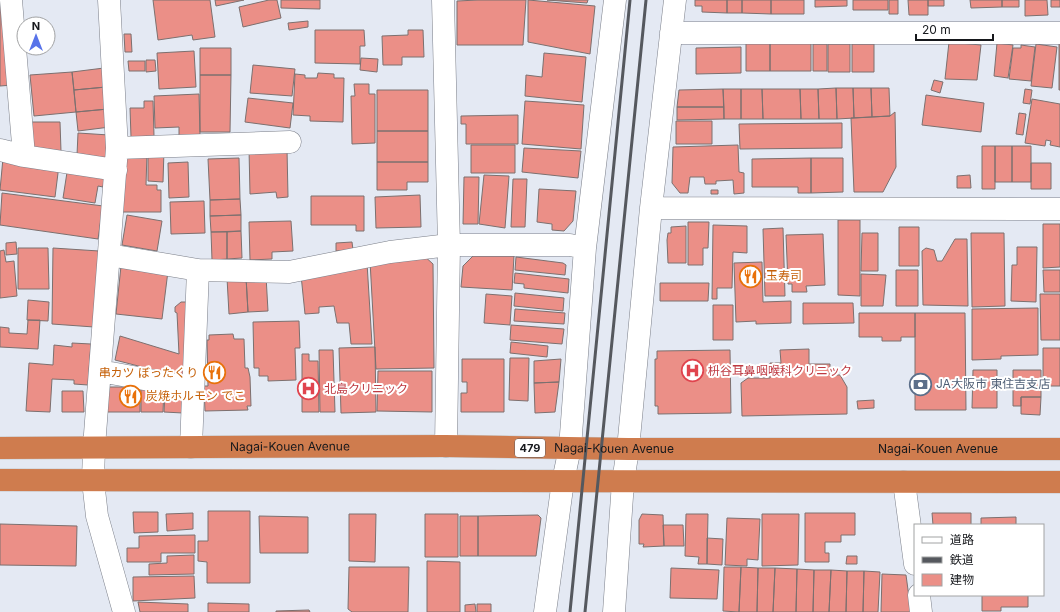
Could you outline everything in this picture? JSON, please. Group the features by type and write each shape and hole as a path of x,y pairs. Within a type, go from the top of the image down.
{"highway":[{"name":"Nagai-Kouen Avenue","path":"0,448 446,446 628,449 1060,449"},
{"path":"0,480 1060,482"}],"street":[{"path":"11,0 24,156"},
{"path":"109,0 117,148 94,447 93,481 97,516 124,612"},
{"path":"443,0 449,245 446,446"},
{"path":"545,612 563,481 570,448 585,248 614,0"},
{"path":"614,612 623,482 628,449 651,208 675,0"},
{"path":"671,33 1060,33"},
{"path":"117,148 290,142"},
{"path":"0,150 24,156 116,170"},
{"path":"651,208 1060,208"},
{"path":"109,255 198,270 289,272 390,252 449,245 570,245 585,248"},
{"path":"191,447 198,270"},
{"path":"100,371 193,388"},
{"path":"904,482 914,557"},
{"path":"919,596 921,612"}],"building":[{"path":"0,0 6,0 13,85 0,86"},
{"path":"153,0 210,0 215,37 193,40 192,35 158,40"},
{"path":"215,0 244,0 216,6"},
{"path":"269,0 277,0 281,18 243,27 239,7"},
{"path":"281,0 320,0 320,9 281,8"},
{"path":"526,0 523,45 457,45 457,1"},
{"path":"528,0 595,6 590,54 528,42"},
{"path":"547,0 588,0 587,3"},
{"path":"695,0 727,0 727,13 702,12 702,6 695,6"},
{"path":"727,0 742,0 742,13 727,13"},
{"path":"742,0 771,0 771,14 742,13"},
{"path":"771,0 804,0 804,14 771,14"},
{"path":"815,0 847,0 847,6 815,7"},
{"path":"853,0 888,0 888,10 853,10"},
{"path":"889,0 898,0 898,14 889,14"},
{"path":"908,0 928,0 928,15 909,15"},
{"path":"928,0 944,0 944,6 928,6"},
{"path":"970,0 1002,0 1002,7 971,8"},
{"path":"1002,0 1019,0 1019,7 1002,7"},
{"path":"1025,0 1047,0 1048,15 1025,16"},
{"path":"1051,0 1060,0 1060,7 1051,7"},
{"path":"308,21 308,27 289,30 288,23"},
{"path":"315,30 364,30 365,46 360,46 360,64 315,63"},
{"path":"408,30 423,30 424,57 402,57 402,65 383,65 382,36 408,35"},
{"path":"124,34 131,34 132,52 125,52"},
{"path":"746,42 770,42 770,71 746,71"},
{"path":"770,42 811,42 811,71 770,71"},
{"path":"949,42 981,45 977,80 945,79"},
{"path":"1060,42 1060,90 1059,90"},
{"path":"997,43 1013,45 1008,78 994,76"},
{"path":"813,44 827,44 827,71 813,71"},
{"path":"828,44 850,44 850,72 828,72"},
{"path":"852,44 874,44 874,72 852,72"},
{"path":"1036,44 1057,47 1052,88 1031,86"},
{"path":"1021,45 1035,47 1031,81 1009,79 1013,48 1021,48"},
{"path":"741,47 741,73 696,74 696,48"},
{"path":"200,48 231,48 231,75 200,75"},
{"path":"194,51 196,87 159,89 157,53"},
{"path":"544,53 586,57 582,102 525,96 526,75 542,77"},
{"path":"361,58 378,59 377,72 360,70"},
{"path":"146,60 155,60 156,71 146,72"},
{"path":"128,61 145,61 145,71 129,71"},
{"path":"253,65 295,69 292,96 250,93"},
{"path":"104,68 106,87 74,90 72,72"},
{"path":"72,72 76,112 34,116 30,75"},
{"path":"318,73 334,74 334,78 344,78 343,122 310,121 310,116 293,115 295,74 305,75 305,78 317,78"},
{"path":"200,75 231,75 230,132 200,132"},
{"path":"934,80 943,82 940,93 931,90"},
{"path":"354,84 369,84 369,94 375,94 375,143 352,144 351,96 355,96"},
{"path":"106,87 108,109 76,112 74,90"},
{"path":"836,88 837,119 819,119 818,89"},
{"path":"836,88 853,88 854,118 837,119"},
{"path":"853,88 871,88 872,117 854,118"},
{"path":"871,88 889,88 890,116 872,117"},
{"path":"723,89 724,107 677,107 679,90"},
{"path":"723,89 741,89 741,119 724,119"},
{"path":"741,89 762,89 763,119 741,119"},
{"path":"762,89 800,89 801,119 763,119"},
{"path":"800,89 818,89 819,119 801,119"},
{"path":"1025,89 1032,90 1030,104 1023,103"},
{"path":"377,90 428,90 428,131 377,131"},
{"path":"199,94 200,135 179,136 179,127 155,128 154,96"},
{"path":"926,95 984,103 981,132 922,125"},
{"path":"248,98 293,103 290,128 245,122"},
{"path":"1032,99 1060,104 1060,147 1050,145 1051,141 1046,140 1045,146 1025,143"},
{"path":"144,101 153,101 154,136 131,137 130,108 144,108"},
{"path":"525,101 584,105 581,149 522,144"},
{"path":"677,107 724,107 724,119 677,120"},
{"path":"108,109 110,127 78,131 76,112"},
{"path":"895,112 896,167 883,192 854,192 851,118 890,116"},
{"path":"1019,113 1026,114 1023,135 1016,134"},
{"path":"518,115 518,144 466,144 466,124 461,124 461,116"},
{"path":"676,121 712,121 712,144 676,144"},
{"path":"32,122 60,122 61,151 33,150"},
{"path":"842,123 842,148 740,149 739,124"},
{"path":"377,131 428,131 428,162 377,162"},
{"path":"78,133 109,135 107,158 77,155"},
{"path":"471,145 515,145 515,173 471,173"},
{"path":"738,145 739,172 744,173 744,193 734,194 733,180 716,181 716,184 705,184 704,177 690,177 688,193 680,193 672,183 673,147"},
{"path":"982,146 995,146 995,189 982,189"},
{"path":"995,146 1012,146 1012,182 995,182"},
{"path":"1012,146 1031,146 1031,182 1012,182"},
{"path":"524,148 581,151 578,178 522,172"},
{"path":"249,149 287,149 288,197 277,198 276,192 250,194"},
{"path":"148,150 164,150 163,182 148,181"},
{"path":"123,152 147,153 146,185 157,185 157,190 161,190 161,212 120,212"},
{"path":"3,158 59,165 55,197 0,190"},
{"path":"239,158 240,199 210,200 208,159"},
{"path":"811,158 843,158 843,192 811,193"},
{"path":"811,158 811,193 798,193 798,187 752,187 752,159"},
{"path":"188,162 189,197 169,198 168,163"},
{"path":"377,162 428,162 428,182 407,182 407,190 377,190"},
{"path":"1031,163 1051,163 1051,189 1031,189"},
{"path":"68,166 105,176 103,187 98,186 95,203 63,198"},
{"path":"484,175 509,176 505,228 479,224"},
{"path":"970,175 971,188 957,188 957,176"},
{"path":"464,177 479,177 478,224 463,224"},
{"path":"513,179 527,179 525,227 511,227"},
{"path":"539,189 576,191 573,221 564,231 552,230 552,224 537,222"},
{"path":"711,190 718,190 718,194 711,194"},
{"path":"2,193 103,206 98,239 0,225"},
{"path":"420,195 421,227 376,228 375,197"},
{"path":"311,196 364,196 364,231 356,231 356,225 311,225"},
{"path":"240,199 241,215 210,216 210,200"},
{"path":"204,201 205,233 171,234 170,202"},
{"path":"127,215 162,221 157,251 122,245"},
{"path":"241,215 241,231 211,232 210,216"},
{"path":"838,220 860,220 860,296 838,295"},
{"path":"291,221 293,251 272,252 272,259 250,260 249,222"},
{"path":"688,222 709,222 708,248 703,248 703,265 688,265"},
{"path":"1043,224 1060,224 1060,267 1043,268"},
{"path":"713,225 747,226 747,253 733,252 732,288 717,288 717,299 712,299"},
{"path":"686,226 686,263 668,263 668,233 671,233 671,227"},
{"path":"899,227 919,227 919,266 899,266"},
{"path":"783,228 785,296 765,296 763,229"},
{"path":"241,231 242,258 227,259 227,232"},
{"path":"211,232 227,232 227,259 212,260"},
{"path":"862,233 878,233 878,271 861,271"},
{"path":"971,233 1004,233 1005,306 972,307"},
{"path":"823,234 825,285 806,286 807,292 792,292 792,284 788,284 786,235"},
{"path":"955,239 967,239 968,306 923,305 922,251 926,248 934,250 937,261 942,261"},
{"path":"16,242 17,254 6,255 6,243"},
{"path":"352,242 353,250 336,251 336,243"},
{"path":"1017,247 1037,247 1036,302 1011,301 1012,265 1017,265"},
{"path":"18,248 48,248 49,289 18,289"},
{"path":"53,248 99,251 94,327 52,324"},
{"path":"4,250 6,262 14,261 17,296 0,298 0,251"},
{"path":"422,254 433,264 434,368 376,369 370,261"},
{"path":"473,256 514,256 512,290 461,287 463,266"},
{"path":"516,257 563,263 566,265 565,275 515,270"},
{"path":"762,262 763,302 791,301 791,323 756,324 756,321 736,322 734,263"},
{"path":"367,263 372,344 351,344 349,323 337,323 334,306 319,307 319,313 305,314 301,275"},
{"path":"121,266 168,271 162,319 116,314"},
{"path":"896,270 918,270 918,306 896,306"},
{"path":"1043,270 1060,270 1060,292 1044,292"},
{"path":"515,273 569,279 568,293 524,288 524,284 514,283"},
{"path":"861,274 886,275 883,306 861,306"},
{"path":"266,276 268,311 248,312 246,277"},
{"path":"246,277 248,312 229,314 227,278"},
{"path":"660,283 709,283 708,301 660,301"},
{"path":"515,293 564,298 563,311 514,306"},
{"path":"486,294 512,296 510,325 484,323"},
{"path":"1040,294 1060,294 1060,340 1041,340"},
{"path":"28,300 49,302 48,321 27,320"},
{"path":"181,302 188,302 185,378 115,360 120,336 179,354 177,313 175,312 175,307"},
{"path":"803,303 853,303 854,323 803,324"},
{"path":"713,305 733,305 733,340 713,340"},
{"path":"1038,308 1038,355 1001,356 1001,359 972,360 972,309"},
{"path":"515,309 565,313 564,324 514,321"},
{"path":"859,313 915,313 915,337 901,337 901,341 882,341 882,337 859,337"},
{"path":"915,313 965,313 966,410 915,410"},
{"path":"28,320 40,320 38,349 0,347 0,327 9,328 9,333 27,334"},
{"path":"299,321 300,348 295,348 296,380 268,381 268,376 259,376 259,368 254,368 253,322"},
{"path":"511,325 564,329 562,344 510,340"},
{"path":"233,334 234,339 244,339 245,368 248,368 250,377 251,406 247,406 248,410 205,411 204,386 208,386 207,340 209,340 209,335"},
{"path":"511,342 548,346 547,357 510,353"},
{"path":"72,343 91,344 88,385 74,384 74,380 52,379 50,412 26,411 29,363 53,365 54,345 72,347"},
{"path":"375,347 376,412 341,413 339,348"},
{"path":"1043,348 1060,348 1060,386 1043,386"},
{"path":"809,349 809,364 830,364 830,375 840,375 847,387 847,414 742,416 741,383 748,378 770,378 770,363 781,363 780,350"},
{"path":"319,350 333,350 335,412 320,412"},
{"path":"730,350 731,413 658,414 658,406 655,406 655,359 657,359 657,351"},
{"path":"302,354 309,354 309,361 318,361 319,412 302,412"},
{"path":"510,358 529,358 528,401 509,400"},
{"path":"462,359 504,359 504,412 461,412 461,393 467,393 467,382 462,382"},
{"path":"561,359 559,382 534,383 534,361"},
{"path":"973,370 997,370 997,408 972,408"},
{"path":"1013,370 1041,370 1041,397 1021,397 1021,406 1013,406"},
{"path":"378,371 432,371 432,412 377,411"},
{"path":"559,382 555,412 535,413 534,383"},
{"path":"107,387 140,387 140,412 107,412"},
{"path":"141,388 164,388 163,412 141,412"},
{"path":"62,391 83,391 84,412 62,412"},
{"path":"165,394 184,394 183,413 164,412"},
{"path":"1021,397 1041,397 1040,415 1021,414"},
{"path":"874,400 874,408 858,409 857,401"},
{"path":"208,511 250,511 250,583 207,583 207,562 198,561 198,541 208,541"},
{"path":"133,512 158,512 158,532 134,533"},
{"path":"193,513 193,529 167,531 166,514"},
{"path":"805,513 855,513 855,535 841,535 841,542 825,542 825,553 829,553 829,562 805,562"},
{"path":"932,513 971,513 971,524 933,524"},
{"path":"349,514 376,514 375,562 349,561"},
{"path":"425,514 458,514 458,557 425,557"},
{"path":"642,514 663,515 664,546 643,547 644,544 639,544 639,520"},
{"path":"686,514 708,514 707,564 698,564 699,557 685,556"},
{"path":"762,514 799,514 798,565 762,566"},
{"path":"538,515 541,518 536,556 478,556 478,516"},
{"path":"259,516 308,517 308,553 260,553"},
{"path":"460,516 478,516 478,556 460,556"},
{"path":"1016,517 1016,524 981,524 981,518"},
{"path":"727,518 760,519 758,560 747,559 747,566 725,565"},
{"path":"0,524 77,526 76,566 0,565"},
{"path":"663,525 683,525 684,546 664,546"},
{"path":"195,535 195,553 161,553 161,562 127,562 127,548 139,548 139,536"},
{"path":"707,538 723,539 722,565 707,564"},
{"path":"194,555 194,574 149,575 149,564 167,563 167,556"},
{"path":"847,556 857,556 857,564 846,564"},
{"path":"427,561 460,562 460,612 427,612"},
{"path":"349,567 409,567 408,612 352,612 348,609"},
{"path":"724,567 741,567 739,612 723,611"},
{"path":"741,567 758,568 757,612 739,612"},
{"path":"671,568 719,570 717,599 670,598"},
{"path":"758,568 775,568 773,612 757,612"},
{"path":"775,568 797,569 796,612 773,612"},
{"path":"797,569 814,570 813,612 796,612"},
{"path":"814,570 831,570 829,612 813,612"},
{"path":"831,570 847,571 846,612 829,612"},
{"path":"847,571 864,571 863,612 846,612"},
{"path":"864,571 880,572 878,612 863,612"},
{"path":"882,574 906,575 911,612 881,612"},
{"path":"194,576 195,598 133,601 133,577"},
{"path":"982,596 1028,596 1028,607 1001,607 1001,611 982,611"},
{"path":"138,602 188,604 188,612 140,612"},
{"path":"208,603 249,604 249,612 208,612"},
{"path":"475,604 476,612 465,612 465,605"},
{"path":"477,604 491,604 491,612 477,612"},
{"path":"309,610 310,612 276,612 276,611"}],"railway":[{"path":"570,612 630,0"},
{"path":"585,612 646,0"}],"place":[{"name":"玉寿司","path":"750,276"},
{"name":"枡谷耳鼻咽喉科クリニック","path":"692,371"},
{"name":"串カツ ぼったくり","path":"214,373"},
{"name":"JA大阪市 東住吉支店","path":"921,384"},
{"name":"北島クリニック","path":"308,389"},
{"name":"炭焼ホルモン でこ","path":"131,396"}]}
